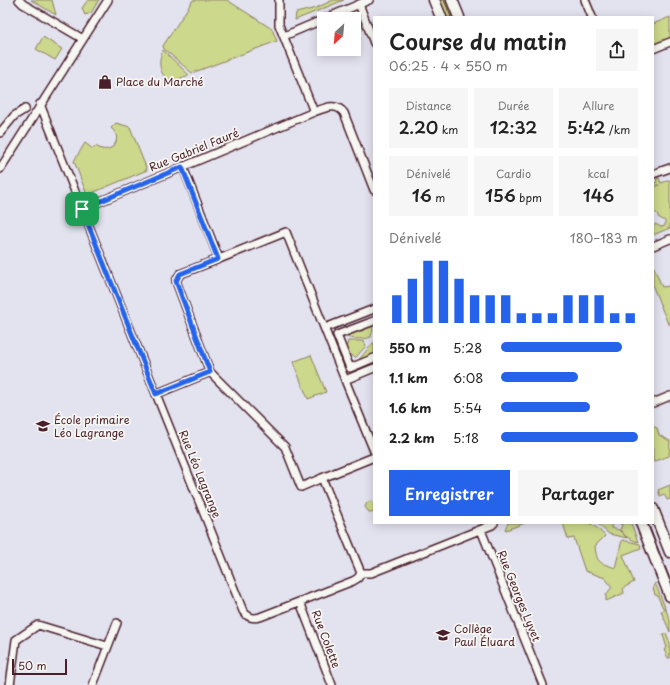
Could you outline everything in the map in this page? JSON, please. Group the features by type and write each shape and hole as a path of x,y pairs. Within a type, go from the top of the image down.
{"street":[{"path":"19,0 83,39"},
{"path":"0,169 40,104 108,0"},
{"path":"279,0 279,25 314,112 335,106 341,109 344,113 373,187"},
{"path":"284,36 369,0"},
{"path":"434,0 441,16"},
{"path":"452,0 459,16"},
{"path":"585,0 592,16"},
{"path":"359,4 373,40"},
{"path":"654,49 670,42"},
{"name":"Rue Léo Lagrange","path":"40,104 243,611 250,618 256,618 300,602 353,581 358,578 361,573 371,573 481,530"},
{"path":"0,133 14,116 25,109"},
{"name":"Rue Gabriel Fauré","path":"82,209 314,112"},
{"path":"182,167 218,259"},
{"path":"654,174 670,168"},
{"path":"373,450 286,232 180,274 176,281 210,372 285,447 301,487 373,457"},
{"path":"654,246 670,239"},
{"path":"325,328 373,309"},
{"path":"373,321 336,335 350,368 373,358"},
{"path":"345,380 373,368"},
{"path":"156,394 210,372"},
{"path":"654,402 670,396"},
{"path":"322,478 361,573"},
{"path":"654,512 670,552"},
{"path":"481,530 493,524"},
{"path":"641,524 670,596"},
{"name":"Rue Georges Lyvet","path":"481,530 543,685"},
{"name":"Rue Colette","path":"300,602 332,685"},
{"path":"93,685 117,623"},
{"path":"10,685 16,640 38,625 107,646"}],"green space":[{"path":"31,0 52,0 56,15"},
{"path":"88,0 99,0 91,13 85,15 82,8"},
{"path":"193,0 227,0 272,29 277,41 192,73 164,49 163,46"},
{"path":"333,0 344,0 295,20 296,13 316,8"},
{"path":"436,0 449,0 455,16 443,16"},
{"path":"670,17 670,40 654,46 654,24"},
{"path":"43,37 62,49 55,60 36,49"},
{"path":"163,50 189,75 173,81 168,79 162,73 160,68 160,59"},
{"path":"116,123 130,127 147,170 87,195 74,161 85,143 93,149 96,146 101,149 111,148 117,137 111,128"},
{"path":"659,178 661,183 670,180 670,228 654,235 655,224 661,227 665,226 665,221 658,217 654,211 654,188 659,185 654,185 654,183 657,182 656,179"},
{"path":"654,267 662,287 670,286 670,324 668,324 654,289"},
{"path":"371,325 373,329 371,337 359,339 340,336 360,330 362,331 366,326"},
{"path":"348,341 364,341 366,346 355,358 352,355 348,356 344,346 347,345"},
{"path":"373,343 373,355 356,363"},
{"path":"311,355 326,392 308,399 293,362"},
{"path":"654,426 657,428 659,435 670,441 669,456 654,462"},
{"path":"670,485 670,499 667,500 664,494 660,496 658,490"},
{"path":"370,501 373,502 373,512 368,511 365,507"},
{"path":"508,524 522,524 506,530 505,529"},
{"path":"563,524 590,524 595,526 605,536 595,546 598,560 615,568 622,540 640,544 641,548 623,555 634,582 623,588 624,593 606,601 606,595 612,587 605,578 585,571 574,538 568,539"},
{"path":"598,524 612,524 611,528 619,530 627,538 609,534"},
{"path":"620,524 631,524 638,542 630,539 620,530 622,525"},
{"path":"655,583 665,607 663,608 657,595 655,595 653,587"},
{"path":"665,608 670,620 670,632 661,611"},
{"path":"666,633 670,643 670,658 668,658 664,650 667,648 663,635"}],"tram line":[{"path":"444,0 451,16"},
{"path":"648,524 670,579"}],"place":[{"name":"Place du Marché","path":"105,82"},
{"name":"École primaire Léo Lagrange","path":"43,426"},
{"name":"Collège Paul Éluard","path":"443,635"}],"route":[{"path":"182,167 218,259 180,274 176,281 210,372 156,394 82,209 182,167"}]}
